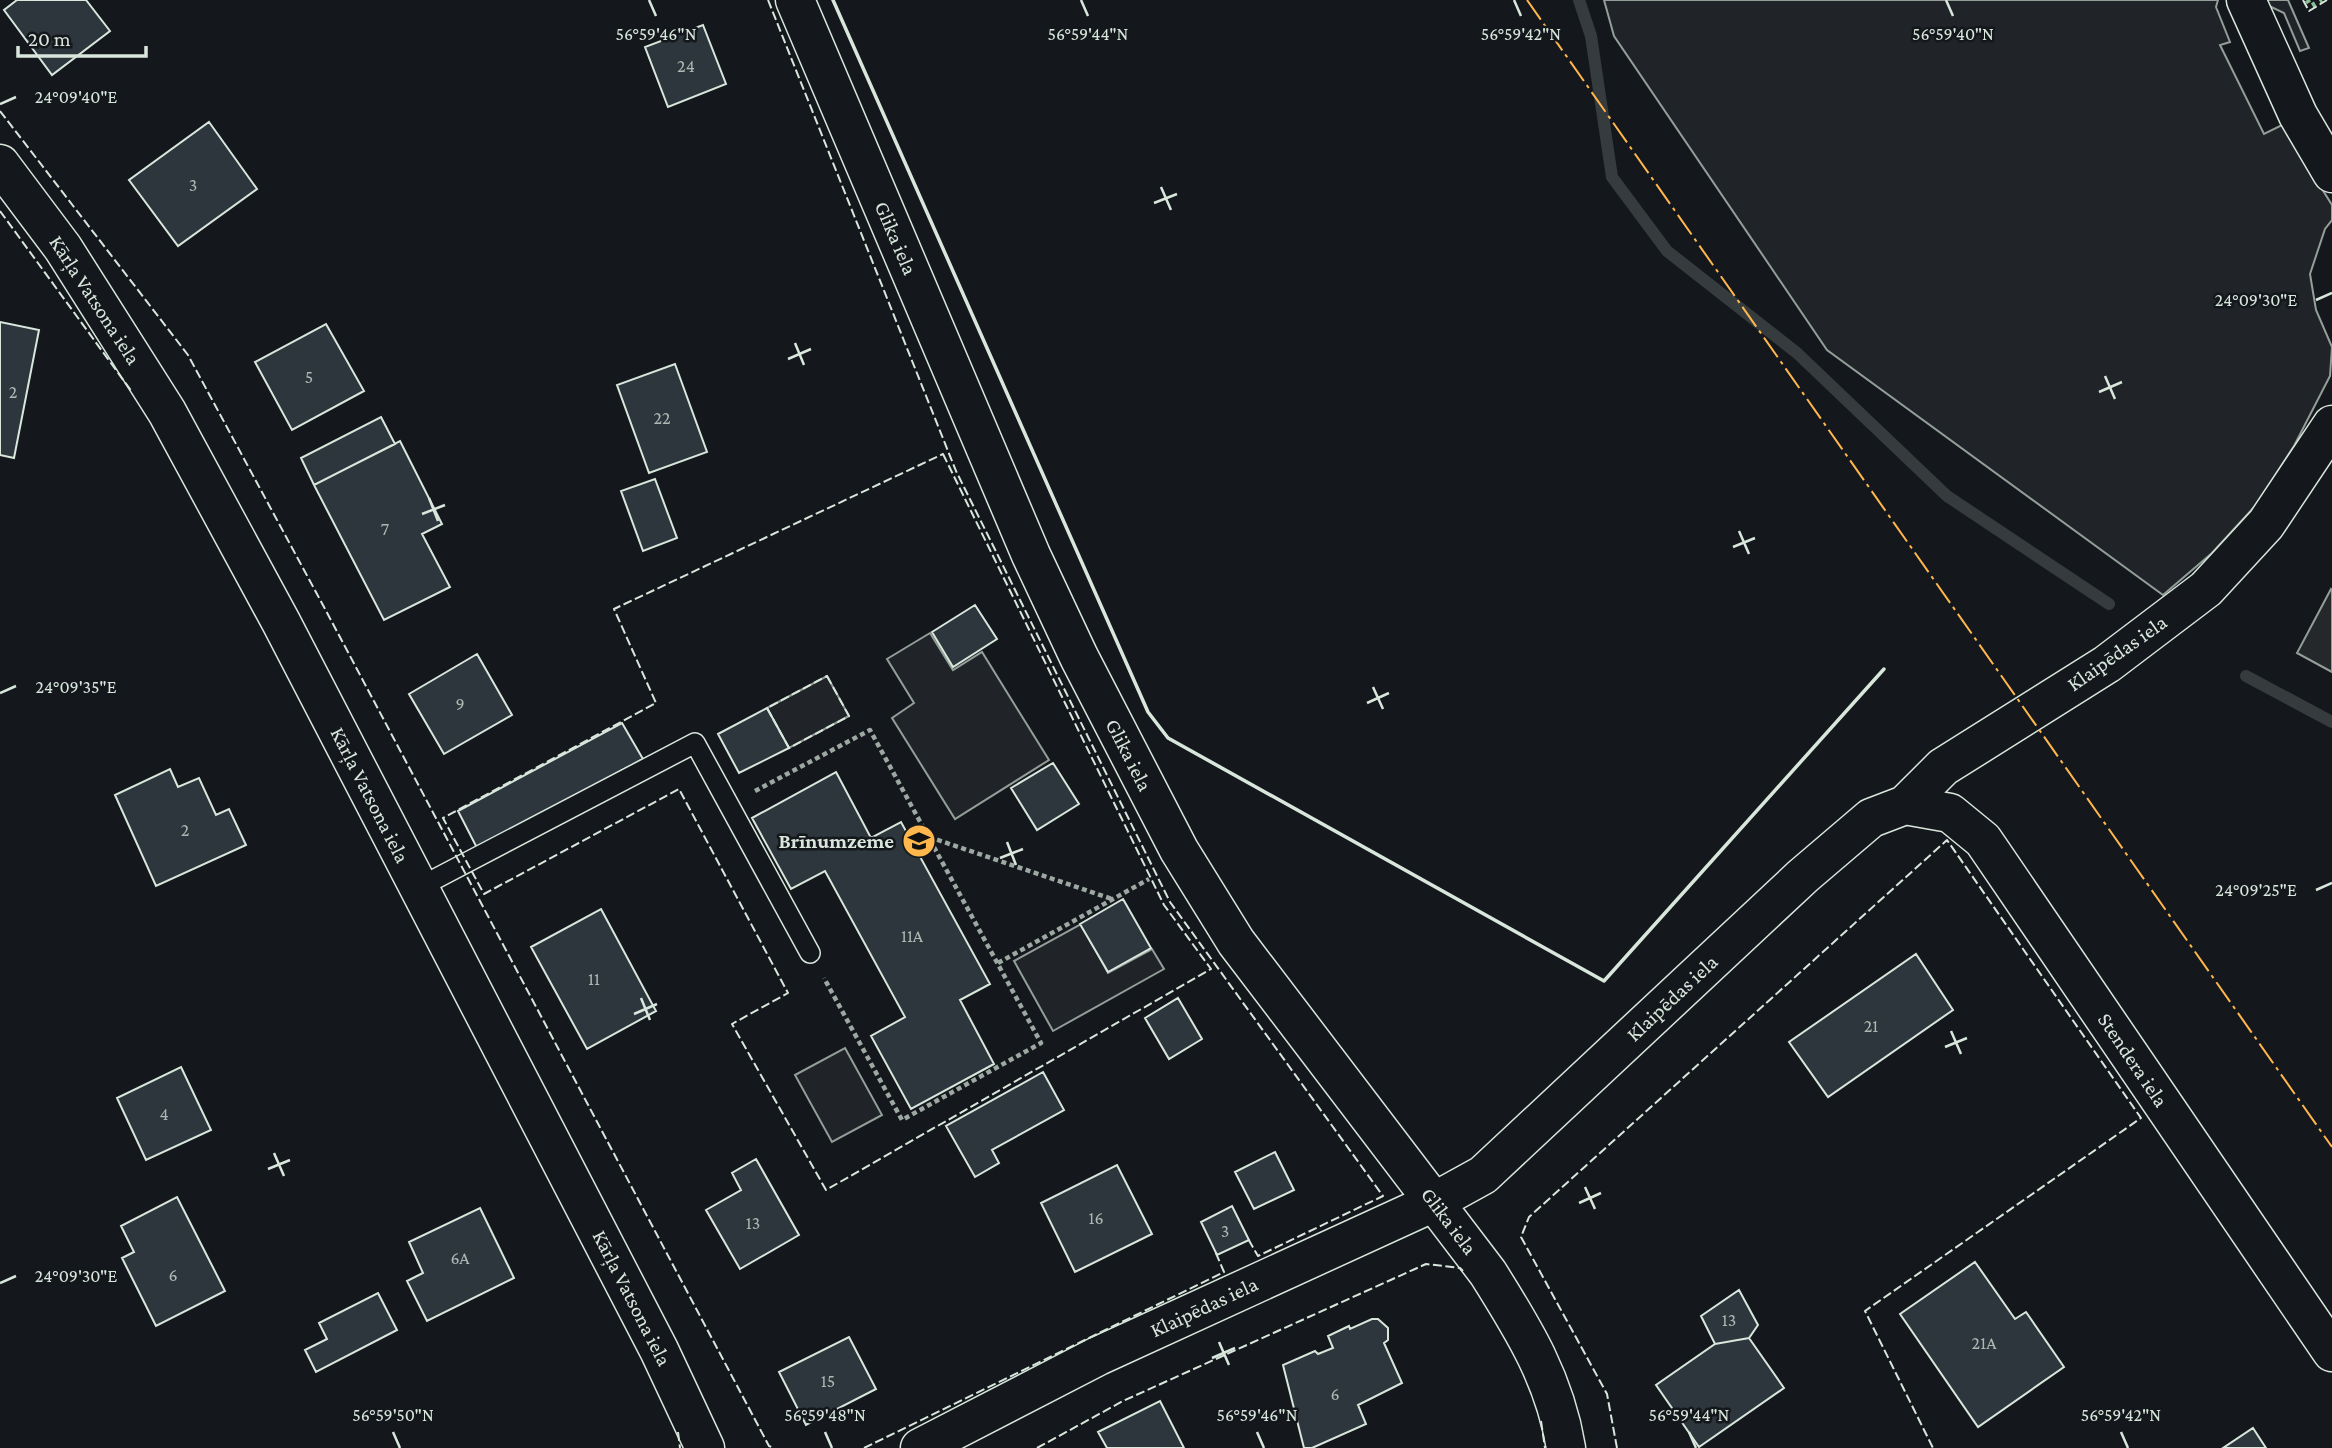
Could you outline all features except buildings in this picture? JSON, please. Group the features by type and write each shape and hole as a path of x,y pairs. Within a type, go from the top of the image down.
{"street":[{"name":"Glika iela","path":"795,0 1031,555 1079,657 1179,850 1236,942 1488,1273 1521,1325 1548,1378 1566,1448"},
{"path":"2246,0 2298,115 2332,173"},
{"name":"Kārļa Vatsona iela","path":"0,164 63,248 167,412 281,622 659,1350 705,1448"},
{"name":"Klaipēdas iela","path":"920,1448 1098,1356 1434,1202 1483,1175 1803,876 1871,818 1905,805 1943,766 2107,664 2206,589 2266,524 2332,425"},
{"name":"Stendera iela","path":"1905,805 1950,813 1983,840 2332,1352"}],"lane":[{"path":"418,888 695,743 810,953"}],"path":[{"path":"730,805 870,730 1041,1043 902,1120 810,953"},
{"path":"929,837 1112,900"},
{"path":"998,963 1150,878"}],"shaded area":[{"path":"1604,0 2218,0 2216,7 2230,42 2220,45 2264,134 2282,125 2332,205 2332,220 2325,229 2310,274 2316,310 2332,347 2330,376 2294,446 2256,505 2212,553 2163,595 1827,350 1614,36"},
{"path":"2264,0 2288,0 2309,48 2300,51 2284,13 2267,5"},
{"path":"2332,590 2332,672 2297,653"},
{"path":"930,633 953,670 982,652 1049,760 955,819 892,718 914,703 887,659"},
{"path":"827,676 849,716 789,748 767,708"},
{"path":"1081,924 1108,973 1152,949 1164,969 1053,1031 1014,961"},
{"path":"845,1048 882,1115 832,1142 795,1075"}],"waterway":[{"path":"1579,0 1591,36 1612,177 1667,251 1797,353 1947,496 2109,604"},
{"path":"2246,676 2332,722"}],"hedge":[{"path":"2307,0 2311,6 2322,0"}],"fence":[{"path":"768,0 956,471 1170,902 1383,1196 1258,1256 1247,1237"},
{"path":"2303,0 2309,11 2327,0"},
{"path":"0,111 188,355 769,1446 774,1448"},
{"path":"0,211 132,392"},
{"path":"943,454 1164,905 1211,969 826,1190 732,1024 788,993 679,789 484,894 443,818 656,703 614,609 943,454"},
{"path":"827,676 849,716 789,748 767,708 827,676"},
{"path":"1617,1448 1607,1394 1521,1237 1529,1217 1947,840 2141,1118 1865,1311 1933,1448"},
{"path":"864,1448 1224,1272 1215,1251"},
{"path":"1037,1448 1123,1401 1426,1264 1460,1268 1463,1271"},
{"path":"1541,1421 1545,1448"},
{"path":"678,1432 680,1448"}],"wall":[{"path":"833,0 1148,712 1168,738 1604,981 1884,669"}],"power":[{"path":"1527,0 2332,1147"}],"place":[{"name":"Brīnumzeme","path":"919,841"}]}
